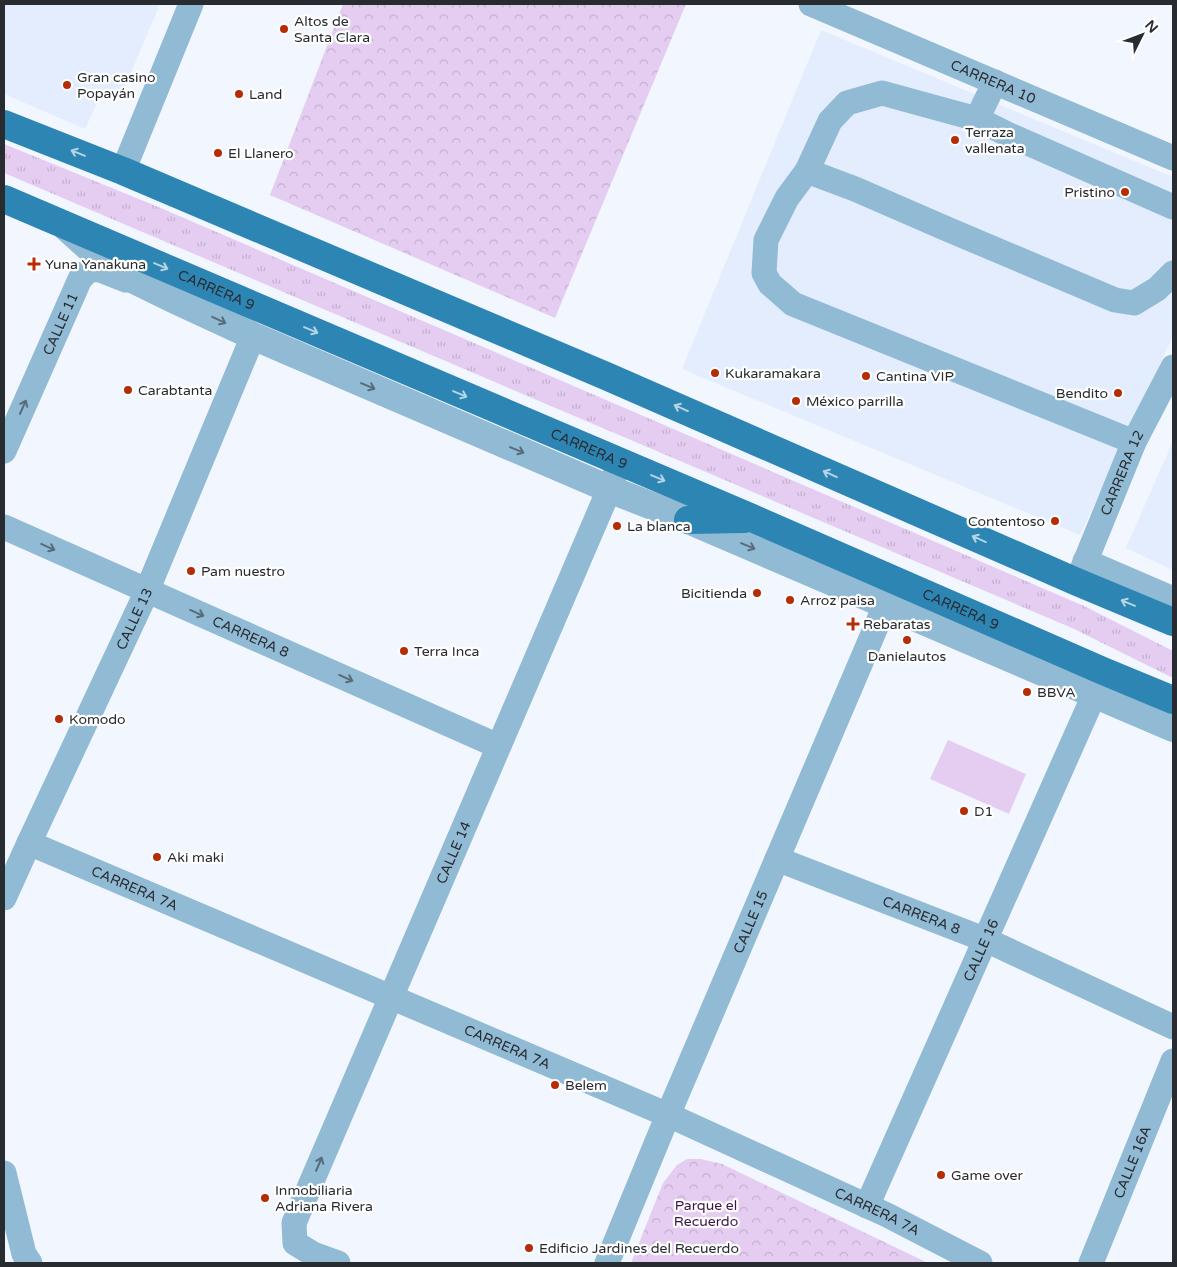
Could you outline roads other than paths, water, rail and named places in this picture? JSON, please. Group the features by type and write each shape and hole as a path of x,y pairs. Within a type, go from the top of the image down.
{"main road":[{"path":"4,124 123,172 652,396 1081,572 1173,622"},
{"name":"CARRERA 9","path":"4,199 752,518 891,592 1103,671 1173,700"},
{"path":"688,520 752,518"}],"street":[{"path":"123,172 191,4"},
{"name":"CARRERA 10","path":"812,4 1173,158"},
{"path":"977,119 995,82"},
{"path":"1134,442 793,304 770,284 764,273 766,240 787,198 807,171 830,121 848,103 882,93 977,119 1173,207"},
{"path":"807,171 855,189 1115,300 1134,303 1157,290 1173,273"},
{"path":"62,224 96,254 134,280 253,336 609,489 688,520 891,592 1094,695 1173,728"},
{"name":"CALLE 11","path":"4,452 69,302 80,279 88,271 98,269 175,300"},
{"name":"CALLE 13","path":"4,898 147,591 253,336"},
{"name":"CARRERA 12","path":"1081,572 1134,442 1173,367"},
{"name":"CALLE 14","path":"338,1263 313,1254 294,1243 294,1223 620,462"},
{"name":"CARRERA 8","path":"4,527 498,746"},
{"path":"1081,572 1173,599"},
{"name":"CALLE 15","path":"607,1263 891,592"},
{"name":"CALLE 16","path":"867,1206 1094,695"},
{"name":"CARRERA 7A","path":"28,843 668,1116 887,1215 980,1263"},
{"name":"CARRERA 8","path":"777,859 986,940 1173,1027"},
{"name":"CALLE 16A","path":"1090,1263 1173,1061"},
{"path":"4,1173 24,1254 30,1263"}],"place":[{"name":"Altos de Santa Clara","path":"284,29"},
{"name":"Gran casino Popayán","path":"67,85"},
{"name":"Land","path":"239,94"},
{"name":"Terraza vallenata","path":"955,140"},
{"name":"El Llanero","path":"218,153"},
{"name":"Pristino","path":"1125,192"},
{"name":"Yuna Yanakuna","path":"34,264"},
{"name":"Kukaramakara","path":"715,373"},
{"name":"Cantina VIP","path":"866,376"},
{"name":"Carabtanta","path":"128,390"},
{"name":"Bendito","path":"1118,393"},
{"name":"México parrilla","path":"796,401"},
{"name":"Contentoso","path":"1055,521"},
{"name":"La blanca","path":"617,526"},
{"name":"Pam nuestro","path":"191,571"},
{"name":"Bicitienda","path":"757,593"},
{"name":"Arroz paisa","path":"790,600"},
{"name":"Rebaratas","path":"853,624"},
{"name":"Danielautos","path":"907,640"},
{"name":"Terra Inca","path":"404,651"},
{"name":"BBVA","path":"1027,692"},
{"name":"Komodo","path":"59,719"},
{"name":"D1","path":"964,811"},
{"name":"Aki maki","path":"157,857"},
{"name":"Belem","path":"555,1085"},
{"name":"Game over","path":"941,1175"},
{"name":"Inmobiliaria Adriana Rivera","path":"265,1198"},
{"name":"Edificio Jardines del Recuerdo","path":"529,1248"}],"park label":[{"name":"Parque el Recuerdo","path":"706,1214"}]}
